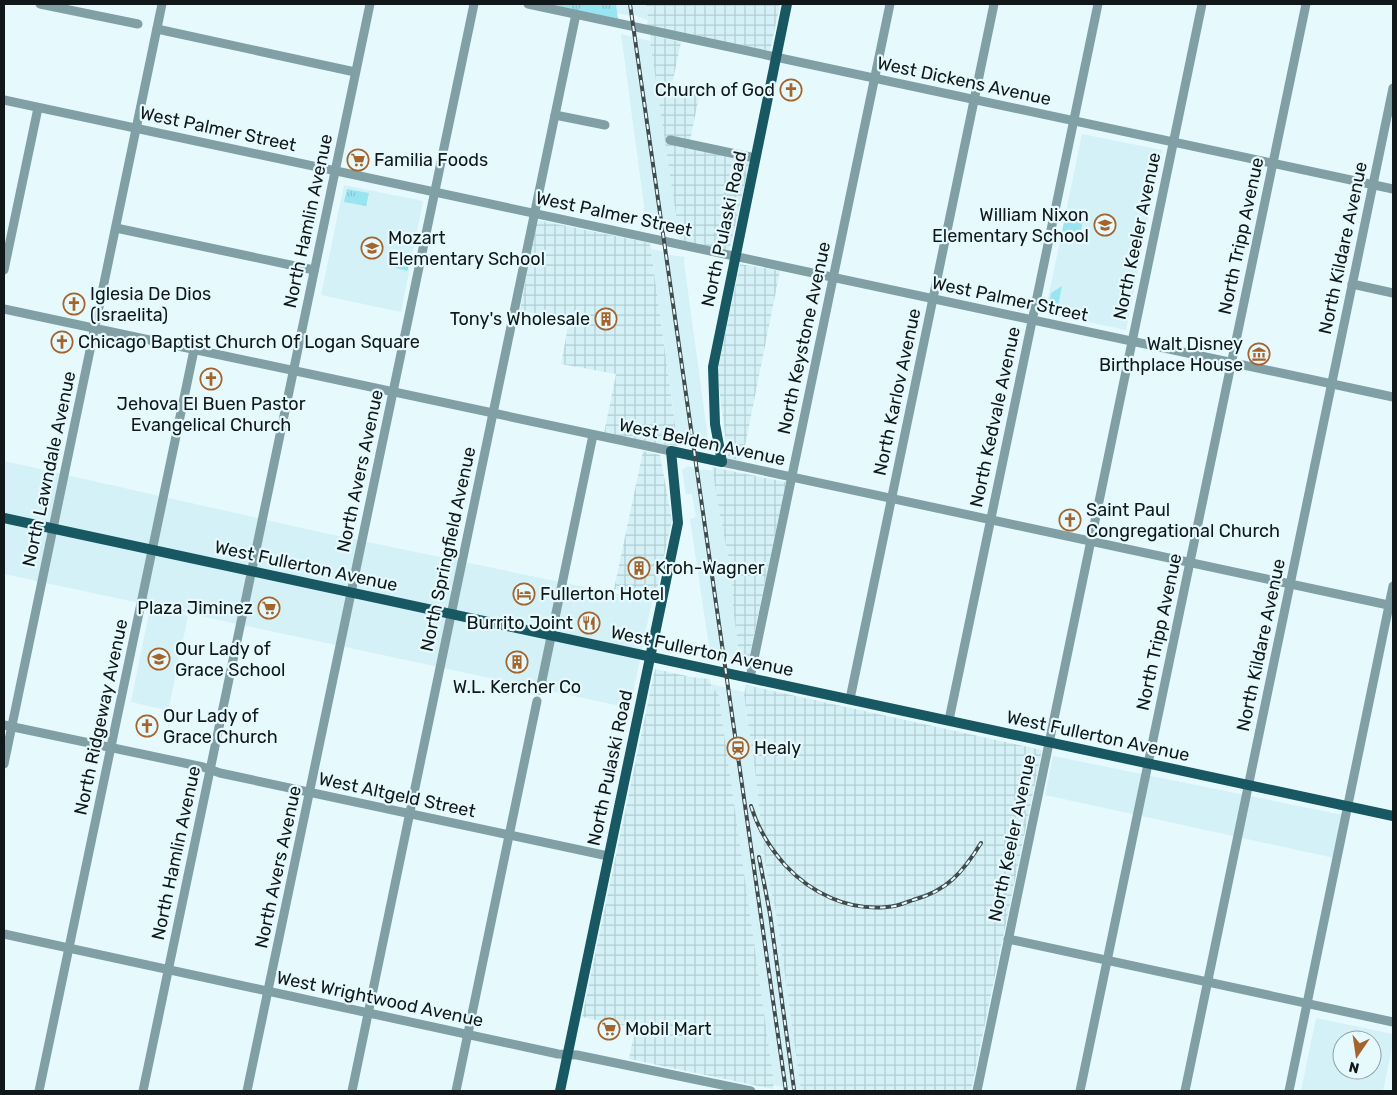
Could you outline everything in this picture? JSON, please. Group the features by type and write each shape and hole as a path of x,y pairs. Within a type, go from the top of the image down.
{"main road":[{"name":"North Pulaski Road","path":"722,462 715,424 713,366 787,4"},
{"name":"North Pulaski Road","path":"560,1091 678,523 671,451"},
{"name":"West Belden Avenue","path":"671,451 722,462"},
{"name":"West Fullerton Avenue","path":"4,518 1393,816"}],"street":[{"path":"40,4 138,24"},
{"name":"North Lawndale Avenue","path":"4,764 8,726 53,529 162,4"},
{"name":"North Hamlin Avenue","path":"143,1091 370,4"},
{"name":"North Avers Avenue","path":"248,1091 474,4"},
{"name":"West Dickens Avenue","path":"528,4 1393,189"},
{"name":"North Keystone Avenue","path":"750,678 890,4"},
{"name":"North Karlov Avenue","path":"850,699 994,4"},
{"name":"North Kedvale Avenue","path":"949,720 1098,4"},
{"name":"North Keeler Avenue","path":"977,1091 1202,4"},
{"name":"North Tripp Avenue","path":"1080,1091 1306,4"},
{"name":"North Springfield Avenue","path":"352,1091 576,14"},
{"path":"157,29 356,72"},
{"name":"North Kildare Avenue","path":"1185,1091 1393,88"},
{"name":"West Palmer Street","path":"4,100 1393,397"},
{"path":"4,270 38,108"},
{"path":"555,115 605,126"},
{"path":"670,140 755,158"},
{"path":"116,228 314,270"},
{"path":"1352,284 1393,293"},
{"name":"West Belden Avenue","path":"4,309 671,451"},
{"name":"North Ridgeway Avenue","path":"39,1091 194,350"},
{"path":"540,690 593,435"},
{"name":"West Belden Avenue","path":"722,462 1391,606"},
{"path":"1289,1091 1391,606 1393,586"},
{"path":"456,1091 537,702"},
{"name":"West Altgeld Street","path":"8,726 203,767 220,774 608,856"},
{"name":"West Wrightwood Avenue","path":"4,934 558,1054 577,1055 751,1091"},
{"path":"1008,940 1393,1022"}],"shaded area":[{"path":"616,4 646,4 648,20 631,14 631,16 617,13"},
{"path":"646,4 780,4 770,51 647,25"},
{"path":"621,34 650,41 680,235 670,233 669,231 647,228"},
{"path":"651,35 681,42 672,85 700,92 690,141 752,153 729,251 680,241 650,41"},
{"name":"William Nixon Elementary School","path":"1082,134 1162,150 1126,330 1045,313"},
{"name":"Mozart Elementary School","path":"344,185 423,201 401,312 321,295"},
{"path":"537,220 650,243 678,446 604,433 616,374 561,364 569,321 520,310"},
{"path":"651,249 664,252 664,254 685,257 684,262 709,446 705,448 678,443"},
{"path":"740,264 780,271 742,461 728,458 717,373"},
{"path":"643,451 660,455 672,520 655,598 614,589"},
{"path":"4,461 329,534 652,601 630,708 4,574"},
{"path":"688,466 713,471 732,576 733,608 740,660 710,653 690,519 696,517 692,494 686,494 682,470"},
{"path":"712,467 786,482 748,663 744,666 739,665 740,660 733,608 732,576"},
{"name":"Our Lady of Grace School","path":"150,608 188,616 167,717 161,716 162,709 131,702"},
{"path":"655,669 710,679 712,690 718,691 774,1083 773,1089 629,1059 635,1028 582,1017"},
{"path":"711,684 744,692 766,870 776,912 801,1091 774,1085 718,691 712,690"},
{"path":"746,685 1042,750 971,1091 801,1091 776,912 766,870 755,770 744,695"},
{"path":"1053,756 1343,815 1334,858 1045,795"},
{"path":"1316,1018 1374,1030 1332,1030 1332,1080 1382,1080 1382,1032 1393,1034 1393,1043 1383,1091 1301,1091"}],"green space":[{"path":"548,4 616,4 618,19"},
{"path":"347,189 369,193 366,206 344,202"},
{"path":"1066,214 1074,215 1082,223 1082,229 1075,238 1069,239 1061,236"},
{"path":"395,253 411,256 407,271 392,267"},
{"path":"1062,286 1057,311 1048,309 1051,293"}],"railway":[{"path":"630,4 786,1091"},
{"path":"751,806 769,844 795,875 818,892 844,903 858,906 900,905 934,892 957,875 981,843"},
{"path":"759,857 770,914 794,1089"}],"place":[{"name":"Church of God","path":"791,90"},
{"name":"Familia Foods","path":"358,160"},
{"name":"William Nixon Elementary School","path":"1105,225"},
{"name":"Mozart Elementary School","path":"372,248"},
{"name":"Iglesia De Dios (Israelita)","path":"74,304"},
{"name":"Tony's Wholesale","path":"606,319"},
{"name":"Chicago Baptist Church Of Logan Square","path":"62,342"},
{"name":"Walt Disney Birthplace House","path":"1259,354"},
{"name":"Jehova El Buen Pastor Evangelical Church","path":"211,379"},
{"name":"Saint Paul Congregational Church","path":"1070,520"},
{"name":"Kroh-Wagner","path":"639,568"},
{"name":"Fullerton Hotel","path":"524,594"},
{"name":"Plaza Jiminez","path":"269,608"},
{"name":"Burrito Joint","path":"589,623"},
{"name":"Our Lady of Grace School","path":"159,659"},
{"name":"W.L. Kercher Co","path":"517,662"},
{"name":"Our Lady of Grace Church","path":"147,726"},
{"name":"Healy","path":"738,748"},
{"name":"Mobil Mart","path":"609,1029"}]}
